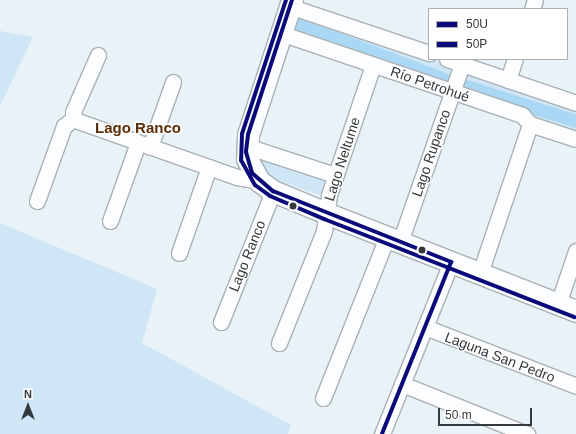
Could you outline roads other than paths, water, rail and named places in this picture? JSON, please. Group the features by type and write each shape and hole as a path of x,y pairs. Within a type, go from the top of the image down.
{"street":[{"path":"266,186 249,166 246,146 253,113 290,3"},
{"name":"Río Petrohué","path":"290,3 428,53"},
{"name":"Río Petrohué","path":"280,32 522,115 530,124 576,140"},
{"path":"73,119 73,112 82,88 88,82 98,55"},
{"name":"Río Petrohué","path":"450,60 576,103"},
{"path":"508,80 515,60"},
{"name":"Lago Neltume","path":"280,343 324,231 326,213 335,175 373,64"},
{"name":"Lago Rupanco","path":"323,398 394,240 453,92 462,64"},
{"path":"110,221 173,82"},
{"path":"73,119 144,145 266,186 326,213 567,307 576,251"},
{"path":"37,201 64,126 73,119"},
{"path":"480,273 530,124"},
{"path":"246,146 335,175"},
{"path":"179,253 209,167"},
{"name":"Lago Ranco","path":"221,322 266,186"},
{"path":"382,434 451,262"},
{"name":"Laguna San Pedro","path":"425,327 576,386"},
{"path":"402,384 527,434"}],"waterway":[{"path":"300,24 449,81"},
{"path":"463,85 576,121"}],"district":[{"name":"Lago Ranco","path":"138,128"}]}
